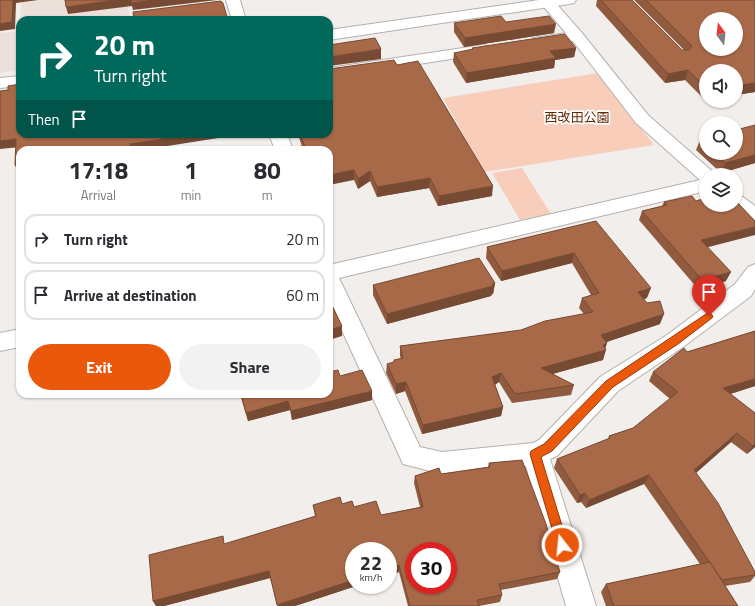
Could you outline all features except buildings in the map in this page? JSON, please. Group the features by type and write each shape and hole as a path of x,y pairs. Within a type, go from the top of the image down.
{"street":[{"path":"233,0 238,16"},
{"path":"333,34 569,0"},
{"path":"547,2 577,36 642,119 699,170"},
{"path":"523,44 577,36"},
{"path":"333,72 499,47"},
{"path":"0,84 16,81"},
{"path":"333,272 699,187"},
{"path":"743,207 755,216"},
{"path":"333,288 412,456 442,463 535,454 548,448 609,384 675,341 743,290 755,272"},
{"path":"0,342 16,339"},
{"path":"535,454 581,606"}],"shaded area":[{"path":"22,0 127,0 129,16 20,16"},
{"path":"16,31 16,71 0,73 0,33"}],"green space":[{"name":"西改田公園","path":"598,73 654,145 484,172 443,98"},
{"path":"522,168 551,214 520,220 492,173"}],"route":[{"path":"562,545 535,454 548,448 609,384 675,341 709,316"}]}
